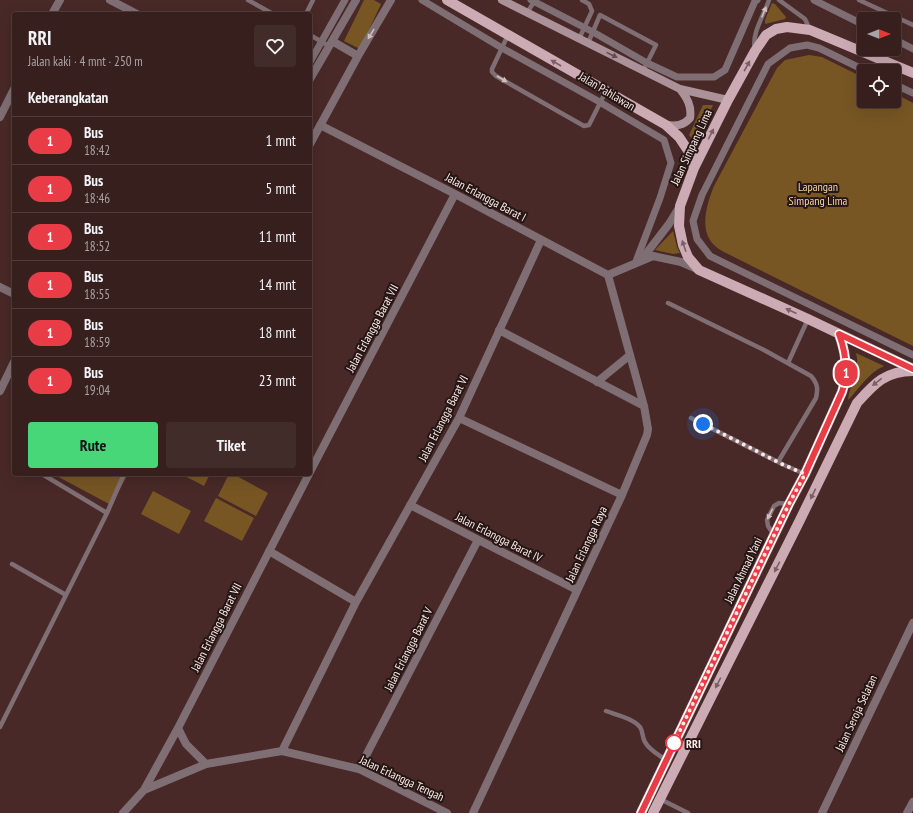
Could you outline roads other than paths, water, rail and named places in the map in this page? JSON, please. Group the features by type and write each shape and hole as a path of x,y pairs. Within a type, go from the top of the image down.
{"main road":[{"name":"Jalan Pahlawan","path":"447,0 666,125 679,137 692,155 694,168"},
{"path":"502,0 513,3 527,13 579,39 645,67 680,89 728,100"},
{"name":"Jalan Simpang Lima","path":"912,72 810,30 787,27 776,29 766,35 728,100 694,168 680,206 678,226 688,257 699,270 808,319 913,370"},
{"path":"666,125 676,126 684,124 690,118 691,112 689,102 680,89"},
{"name":"Jalan Ahmad Yani","path":"641,813 789,504 805,474 845,382 845,349 839,334"},
{"path":"653,813 857,403 871,387 892,373 913,370"}],"street":[{"path":"53,12 60,0"},
{"path":"110,0 133,12"},
{"path":"312,58 344,0"},
{"path":"312,76 356,0"},
{"path":"312,140 358,56 391,0"},
{"name":"Jalan Pahlawan","path":"422,0 502,48 664,140 671,164 638,262"},
{"path":"533,1 593,32 645,67 677,77 714,77 726,70 755,1 757,0"},
{"path":"814,0 857,22"},
{"path":"901,43 913,49"},
{"path":"330,44 358,56"},
{"path":"857,67 819,48 807,45 790,48 768,64 702,196 693,221 697,239 710,256 913,355"},
{"path":"901,87 913,93"},
{"path":"0,117 12,93"},
{"name":"Jalan Erlangga Barat I","path":"320,125 608,275"},
{"name":"Jalan Erlangga Barat VII","path":"312,469 455,194"},
{"path":"638,262 669,224 680,206"},
{"name":"Jalan Erlangga Barat VI","path":"282,751 356,602 459,418 541,240"},
{"path":"608,275 653,256 681,262 699,270"},
{"name":"Jalan Erlangga Raya","path":"472,813 622,495 647,436 648,429 644,406 608,275"},
{"path":"0,287 12,293"},
{"path":"499,330 644,406"},
{"path":"597,382 630,355"},
{"path":"0,391 12,366"},
{"path":"459,418 622,495"},
{"name":"Jalan Erlangga Barat VII","path":"144,790 178,728 308,476"},
{"name":"Jalan Erlangga Barat IV","path":"410,505 577,590"},
{"name":"Jalan Erlangga Barat V","path":"359,769 478,540"},
{"path":"269,551 356,602"},
{"name":"Jalan Seroja Selatan","path":"822,813 913,623"},
{"path":"178,728 186,744 206,764"},
{"name":"Jalan Erlangga Tengah","path":"123,813 144,790 206,764 282,751 359,769 447,813"},
{"path":"907,813 913,802"}],"lane":[{"path":"248,0 269,12"},
{"path":"307,12 313,0"},
{"path":"579,39 592,11 590,4 582,0"},
{"path":"755,52 753,45 756,32 769,0"},
{"path":"779,0 805,19 810,30"},
{"path":"859,0 913,25"},
{"path":"527,13 533,1"},
{"path":"588,43 600,15 656,45 645,67"},
{"path":"508,35 492,69 492,72 496,76 584,126 589,125 606,91"},
{"path":"312,36 321,42 330,44"},
{"path":"668,303 788,363 811,376 816,382 816,398 778,462"},
{"path":"788,363 808,319"},
{"path":"691,418 805,474"},
{"path":"45,476 107,513"},
{"path":"0,727 107,513 123,476"},
{"path":"12,564 66,595"},
{"path":"606,711 631,720 639,726 644,741 650,748 666,760"},
{"path":"660,799 686,813"}],"place":[{"name":"RRI","path":"674,743"}],"park label":[{"name":"Lapangan Simpang Lima","path":"818,193"}]}
